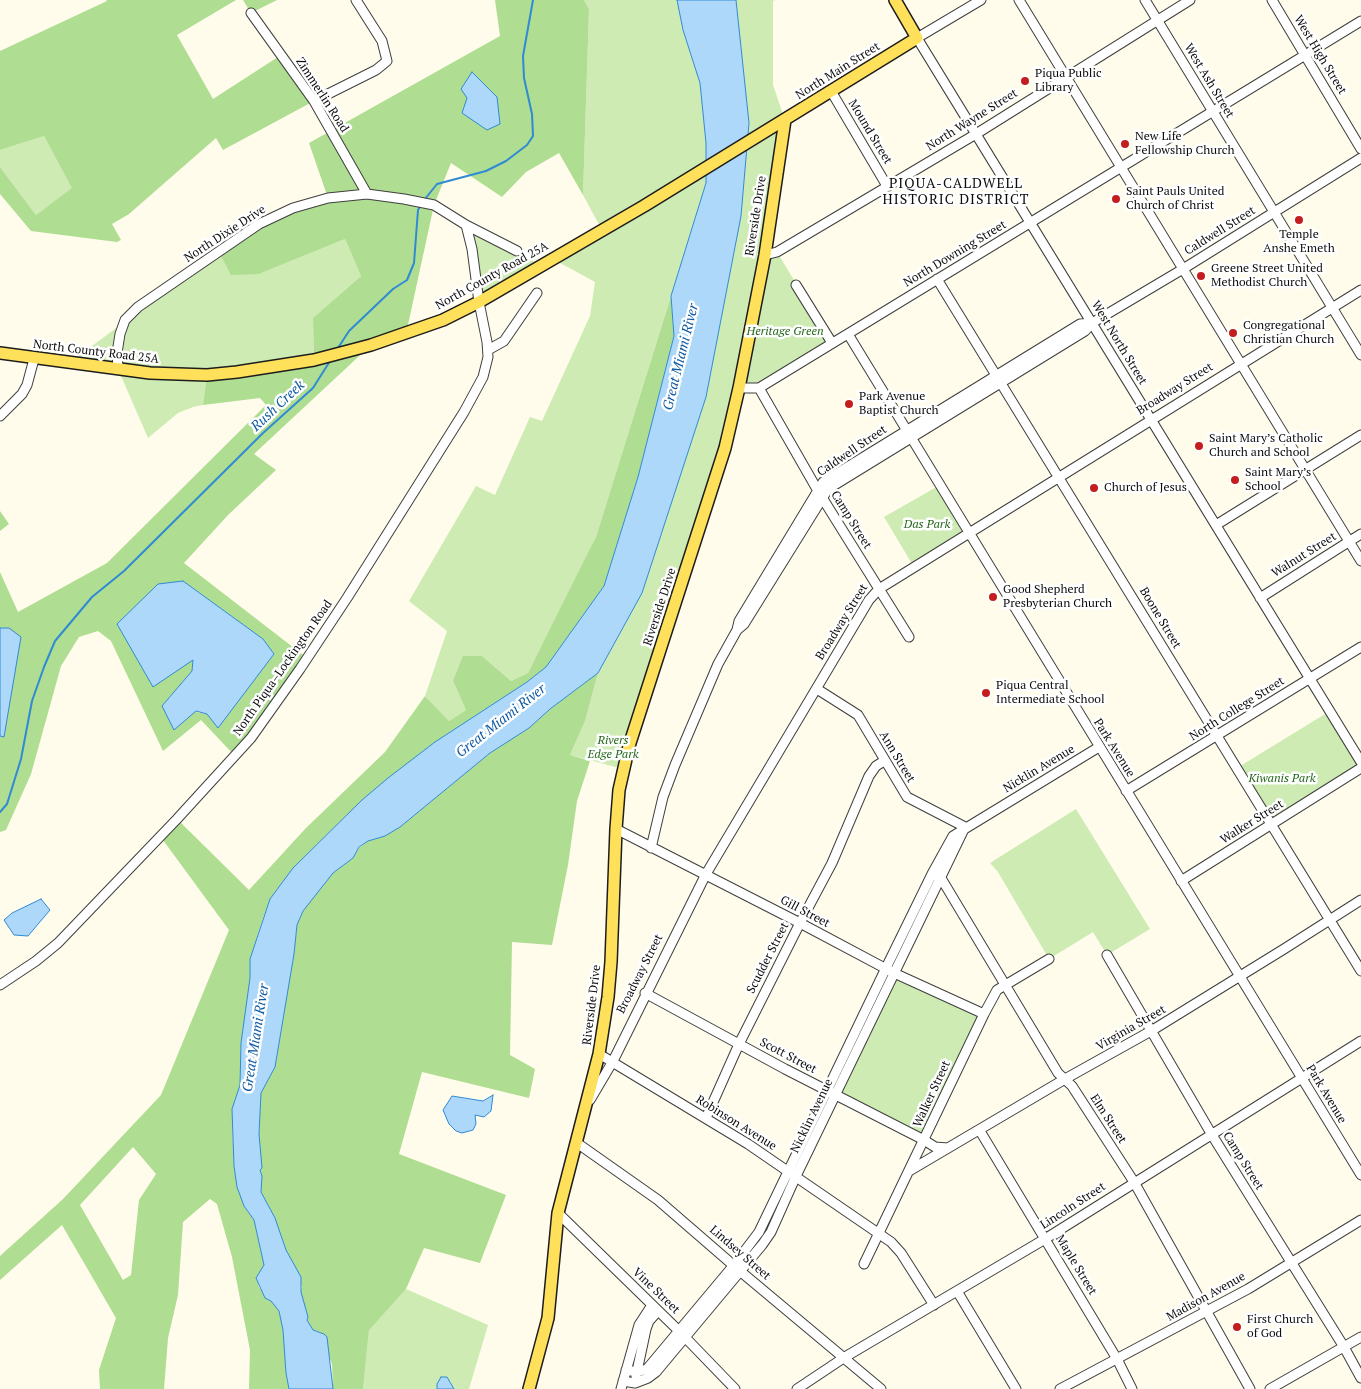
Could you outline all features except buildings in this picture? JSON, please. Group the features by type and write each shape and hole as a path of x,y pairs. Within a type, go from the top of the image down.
{"main road":[{"path":"895,0 917,38"},
{"name":"North Main Street","path":"711,166 917,38"},
{"name":"Riverside Drive","path":"586,1105 600,1054 608,997 619,790 629,746 726,448 765,255 785,120"},
{"name":"North County Road 25A","path":"0,353 150,373 207,375 314,360 370,345 443,320 479,302 711,166"},
{"path":"529,1389 548,1318 558,1213 586,1105"}],"street":[{"path":"314,101 376,70 387,62 382,41 356,0"},
{"name":"North Main Street","path":"917,38 981,0"},
{"path":"1019,0 1361,561"},
{"name":"West Ash Street","path":"1145,0 1361,355"},
{"name":"North Wayne Street","path":"765,255 777,252 976,134 1190,0"},
{"name":"West High Street","path":"1272,0 1361,148"},
{"name":"Zimmerlin Road","path":"251,13 314,101 367,194"},
{"name":"North Downing Street","path":"759,388 1361,21"},
{"name":"West North Street","path":"917,38 1361,762"},
{"name":"Mound Street","path":"831,91 887,186"},
{"name":"Caldwell Street","path":"651,848 663,797 718,664 737,630 739,621 765,584 820,494 909,433 998,379 1080,324 1092,323 1183,269 1361,158"},
{"name":"North Dixie Drive","path":"118,369 117,353 120,334 125,320 138,307 260,224 293,208 328,198 367,194 404,199 434,205 466,225 517,251"},
{"path":"466,225 472,249 479,302"},
{"name":"Boone Street","path":"937,279 1361,971"},
{"path":"796,285 832,343"},
{"name":"Broadway Street","path":"586,1105 612,1061 706,874 879,588 1361,290"},
{"path":"488,350 504,341 537,293"},
{"name":"North Piqua–Lockington Road","path":"0,985 36,961 71,930 251,738 347,598 462,415 483,377 488,350 479,302"},
{"name":"Park Avenue","path":"848,334 1361,1175"},
{"path":"0,416 22,394 27,385 34,359"},
{"path":"739,388 759,388"},
{"name":"Camp Street","path":"759,388 820,494 910,637"},
{"path":"1216,525 1361,435"},
{"name":"Walnut Street","path":"1260,598 1361,534"},
{"name":"North College Street","path":"1126,791 1361,647"},
{"name":"Ann Street","path":"817,689 858,715 907,797 965,827"},
{"name":"Nicklin Avenue","path":"792,1174 836,1096 932,874 953,836 1099,747"},
{"name":"Scudder Street","path":"706,1118 739,1044 832,863 869,776 876,766 884,761"},
{"name":"Walker Street","path":"1181,880 1361,768"},
{"name":"Nicklin Avenue","path":"638,1372 647,1369 682,1334 737,1268 762,1245 770,1232 827,1090 941,878 965,827"},
{"name":"Gill Street","path":"616,829 890,971 984,1014"},
{"path":"932,874 941,878"},
{"name":"Elm Street","path":"941,878 1058,1072 1072,1086 1134,1182 1250,1389"},
{"name":"Virginia Street","path":"909,1171 1065,1079 1151,1031 1361,900"},
{"name":"Camp Street","path":"1107,954 1212,1135 1344,1347 1361,1378"},
{"name":"Walker Street","path":"864,1264 997,990 1049,959"},
{"name":"Scott Street","path":"645,994 836,1096 924,1140 934,1147 948,1148"},
{"name":"Lincoln Street","path":"797,1389 845,1358 1045,1239 1361,1041"},
{"name":"Robinson Avenue","path":"600,1054 706,1118 891,1242 901,1253 934,1306"},
{"name":"Maple Street","path":"980,1130 1117,1359 1132,1389"},
{"name":"Lindsey Street","path":"577,1143 658,1200 881,1389"},
{"name":"Vine Street","path":"558,1213 682,1334 735,1389"},
{"name":"Madison Avenue","path":"1060,1389 1207,1311 1292,1263 1361,1220"},
{"path":"957,1291 1016,1389"},
{"path":"655,1308 646,1329 635,1386 622,1385 639,1325 655,1308"},
{"name":"Nicklin Avenue","path":"635,1386 656,1372 682,1334"},
{"path":"1270,1389 1361,1337"},
{"path":"626,1370 638,1372"}],"green space":[{"path":"106,0 236,0 177,35 213,99 281,55 314,101 223,150 216,138 129,214 112,224 121,240 117,242 31,231 0,194 0,167 36,215 72,188 44,136 0,150 0,51"},
{"path":"243,0 277,0 251,13"},
{"path":"495,0 584,0 589,9 583,195 559,153 526,172 502,197 451,163 434,205 406,334 371,345 254,454 276,470 228,515 184,563 307,658 235,756 201,720 163,751 111,641 98,631 79,637 61,666 31,774 6,830 0,832 0,736 3,737 9,628 0,628 0,572 18,612 107,563 266,405 260,398 203,405 207,375 314,360 313,318 361,276 345,239 259,274 231,275 219,252 259,224 328,198 309,143 500,36","holes":["183,581 263,639 274,654 218,727 207,714 162,706 192,671 193,660"]},
{"path":"584,0 677,0 683,30 700,83 706,143 706,183 596,537 578,576 528,673 511,681 482,656 453,681 466,710 449,721 425,696 447,631 409,601 476,486 495,495 530,417 542,421 590,316 595,282 553,259 602,230 583,195 589,9"},
{"path":"736,0 775,0 773,1 773,85 785,120 765,255 777,252 832,343 759,388 739,388 623,769 570,755 585,721 598,673 642,593 706,397 741,216 749,123"},
{"path":"44,136 73,188 36,215 0,167 0,150"},
{"path":"466,225 517,251 541,266 479,302"},
{"path":"345,239 361,276 313,318 314,360 207,375 203,405 178,413 148,438 118,369 69,363 219,252 259,274"},
{"path":"671,296 674,336 638,477 604,586 546,667 527,682 435,742 362,800 293,868 270,899 263,918 250,959 250,978 241,1043 240,1085 232,1109 234,1166 244,1206 254,1220 264,1265 257,1278 259,1287 279,1310 289,1389 249,1389 250,1350 232,1257 217,1204 210,1199 183,1222 178,1295 168,1338 164,1389 100,1389 99,1370 116,1318 62,1225 0,1280 0,1256 63,1199 161,1095 229,930 160,836 177,819 249,890 306,828 385,752 425,696 449,721 466,710 453,681 463,656 482,656 511,681 528,673 596,537","holes":["133,1147 156,1174 139,1200 131,1275 123,1280 80,1205"]},
{"name":"Das Park","path":"940,485 969,533 914,567 884,517"},
{"path":"0,511 9,524 0,531"},
{"path":"598,673 585,721 570,755 590,761 577,801 568,865 552,945 512,942 510,1055 535,1069 529,1098 422,1072 399,1154 506,1195 480,1263 424,1248 406,1289 369,1330 363,1389 333,1389 332,1364 320,1332 313,1330 307,1320 308,1317 300,1292 302,1287 275,1218 261,1192 262,1176 259,1134 261,1093 275,1067 297,925 303,911 315,894 333,873 353,858 359,848 368,841 385,836 400,827 490,753 529,728 550,709"},
{"name":"Kiwanis Park","path":"1330,711 1361,768 1271,825 1237,768"},
{"path":"1076,809 1150,929 1107,955 1093,932 1049,959 998,872 990,863"},
{"path":"894,973 984,1014 924,1140 836,1096"},
{"path":"406,1289 488,1325 469,1389 454,1389 450,1381 437,1384 437,1389 363,1389 369,1329"}],"water":[{"name":"Great Miami River","path":"677,0 736,0 749,123 741,216 706,397 642,593 598,673 550,709 529,728 490,753 400,827 385,836 368,841 359,847 353,858 333,873 303,911 297,925 275,1067 261,1093 259,1134 262,1168 260,1170 262,1176 261,1192 275,1218 286,1250 301,1277 301,1292 308,1317 307,1320 313,1330 327,1337 333,1389 289,1389 283,1330 279,1311 271,1301 265,1298 256,1278 264,1265 254,1220 244,1206 237,1187 234,1166 232,1109 240,1085 241,1043 250,978 250,959 270,899 293,868 362,800 388,778 435,742 527,682 546,667 604,586 638,477 674,336 671,296 706,183 706,143 700,83 683,30"},
{"path":"472,72 497,97 500,124 487,130 462,113 467,98 461,89"},
{"path":"183,581 263,639 274,654 218,728 207,714 196,711 174,730 162,706 192,671 193,660 153,687 117,624 158,584"},
{"path":"0,628 9,628 21,637 4,737 0,736"},
{"path":"41,899 50,910 28,936 14,935 4,920 12,913"},
{"path":"493,1095 491,1111 484,1117 475,1115 476,1124 473,1130 462,1133 456,1131 449,1124 443,1110 452,1096 483,1101"},
{"path":"441,1377 447,1377 454,1389 437,1389 437,1384"}],"waterway":[{"name":"Rush Creek","path":"425,199 437,184 486,171 506,161 527,145 533,136 532,114 524,78 523,56 533,0"},
{"name":"Rush Creek","path":"338,348 349,331 393,289 407,280 414,263 418,210 421,205"},
{"name":"Rush Creek","path":"0,812 7,804 21,759 32,701 55,641 92,597 124,571 263,433 313,388 330,361"}],"place":[{"name":"Piqua Public Library","path":"1025,81"},
{"name":"New Life Fellowship Church","path":"1125,144"},
{"name":"Saint Pauls United Church of Christ","path":"1116,199"},
{"name":"Temple Anshe Emeth","path":"1299,220"},
{"name":"Greene Street United Methodist Church","path":"1201,276"},
{"name":"Congregational Christian Church","path":"1233,333"},
{"name":"Park Avenue Baptist Church","path":"849,404"},
{"name":"Saint Mary’s Catholic Church and School","path":"1199,446"},
{"name":"Saint Mary’s School","path":"1235,480"},
{"name":"Church of Jesus","path":"1094,488"},
{"name":"Good Shepherd Presbyterian Church","path":"993,597"},
{"name":"Piqua Central Intermediate School","path":"986,693"},
{"name":"First Church of God","path":"1237,1327"}],"district":[{"name":"PIQUA-CALDWELL HISTORIC DISTRICT","path":"956,192"}],"park label":[{"name":"Heritage Green","path":"785,332"},
{"name":"Rivers Edge Park","path":"613,748"}]}
